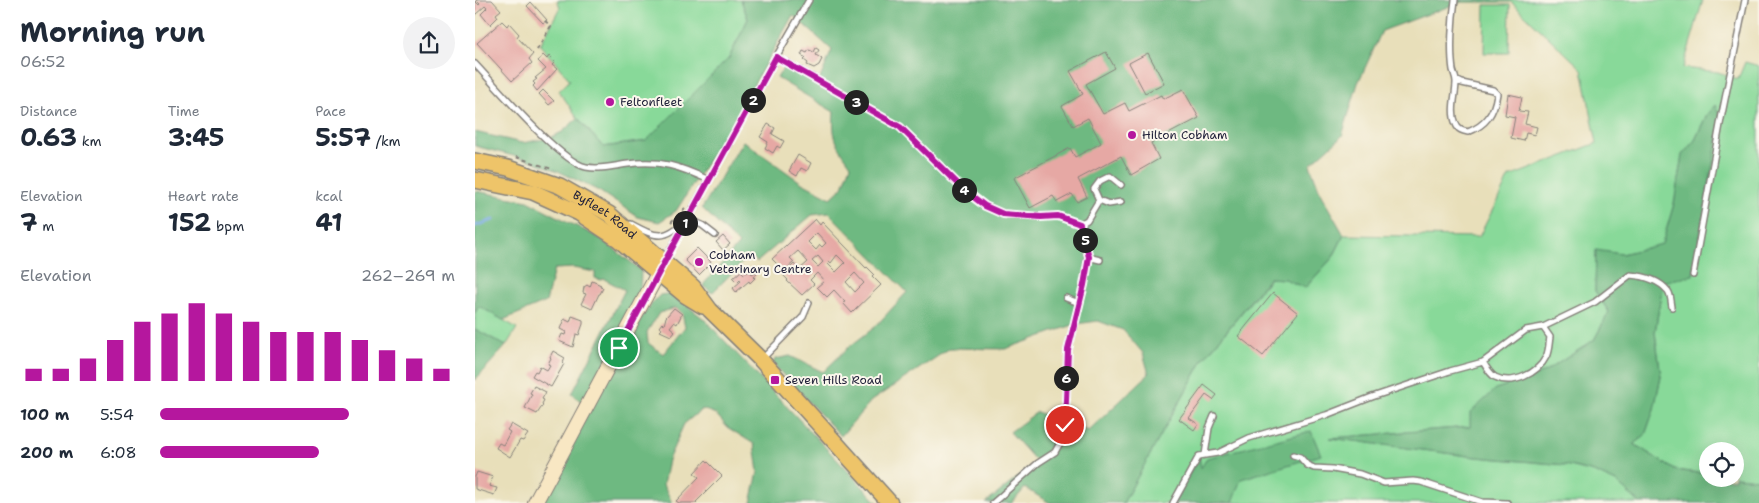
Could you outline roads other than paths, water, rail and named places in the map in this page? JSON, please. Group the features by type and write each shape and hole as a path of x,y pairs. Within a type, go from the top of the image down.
{"main road":[{"name":"Byfleet Road","path":"475,161 508,168 560,186 609,214 685,295 710,310 761,360 890,503"},
{"name":"Byfleet Road","path":"475,180 533,192 579,213 658,266"},
{"path":"535,503 650,288 658,266"}],"lane":[{"path":"658,266 687,219 809,0"},
{"path":"1455,0 1452,26 1453,70 1456,80 1453,104 1454,118 1456,126 1461,131 1468,132 1485,123 1492,114 1497,94 1493,90 1456,80"},
{"path":"1693,275 1745,0"},
{"path":"776,57 900,127 963,189 985,206 1003,214 1041,217 1058,216 1080,224 1087,220 1099,200"},
{"path":"475,64 549,142 577,164 597,168 641,163 666,164 680,167 709,180"},
{"path":"1121,185 1110,176 1100,182 1094,189 1099,200 1109,204 1121,202"},
{"path":"609,214 640,229 660,235 670,234 687,219"},
{"path":"687,219 702,225 715,235"},
{"path":"993,503 1038,463 1055,452 1060,443 1065,425 1068,350 1089,257 1080,224"},
{"path":"1089,257 1100,260"},
{"path":"1173,503 1199,456 1218,453 1249,438 1326,415 1373,397 1483,362 1526,330 1543,327 1595,302 1630,275 1646,276 1660,284 1669,292 1672,307"},
{"path":"1066,298 1079,303"},
{"path":"761,360 803,317 809,303"},
{"path":"1483,362 1493,376 1506,380 1521,378 1539,367 1547,356 1550,337 1543,327"},
{"path":"1205,455 1209,428 1214,416"},
{"path":"1293,455 1300,457 1307,465 1314,468 1360,474 1384,482 1421,482 1482,502 1507,503"}],"waterway":[{"path":"475,226 493,220"}],"place":[{"name":"Feltonfleet","path":"610,102"},
{"name":"Hilton Cobham","path":"1132,135"},
{"name":"Cobham Veterinary Centre","path":"699,262"},
{"name":"Seven Hills Road","path":"775,380"}]}
